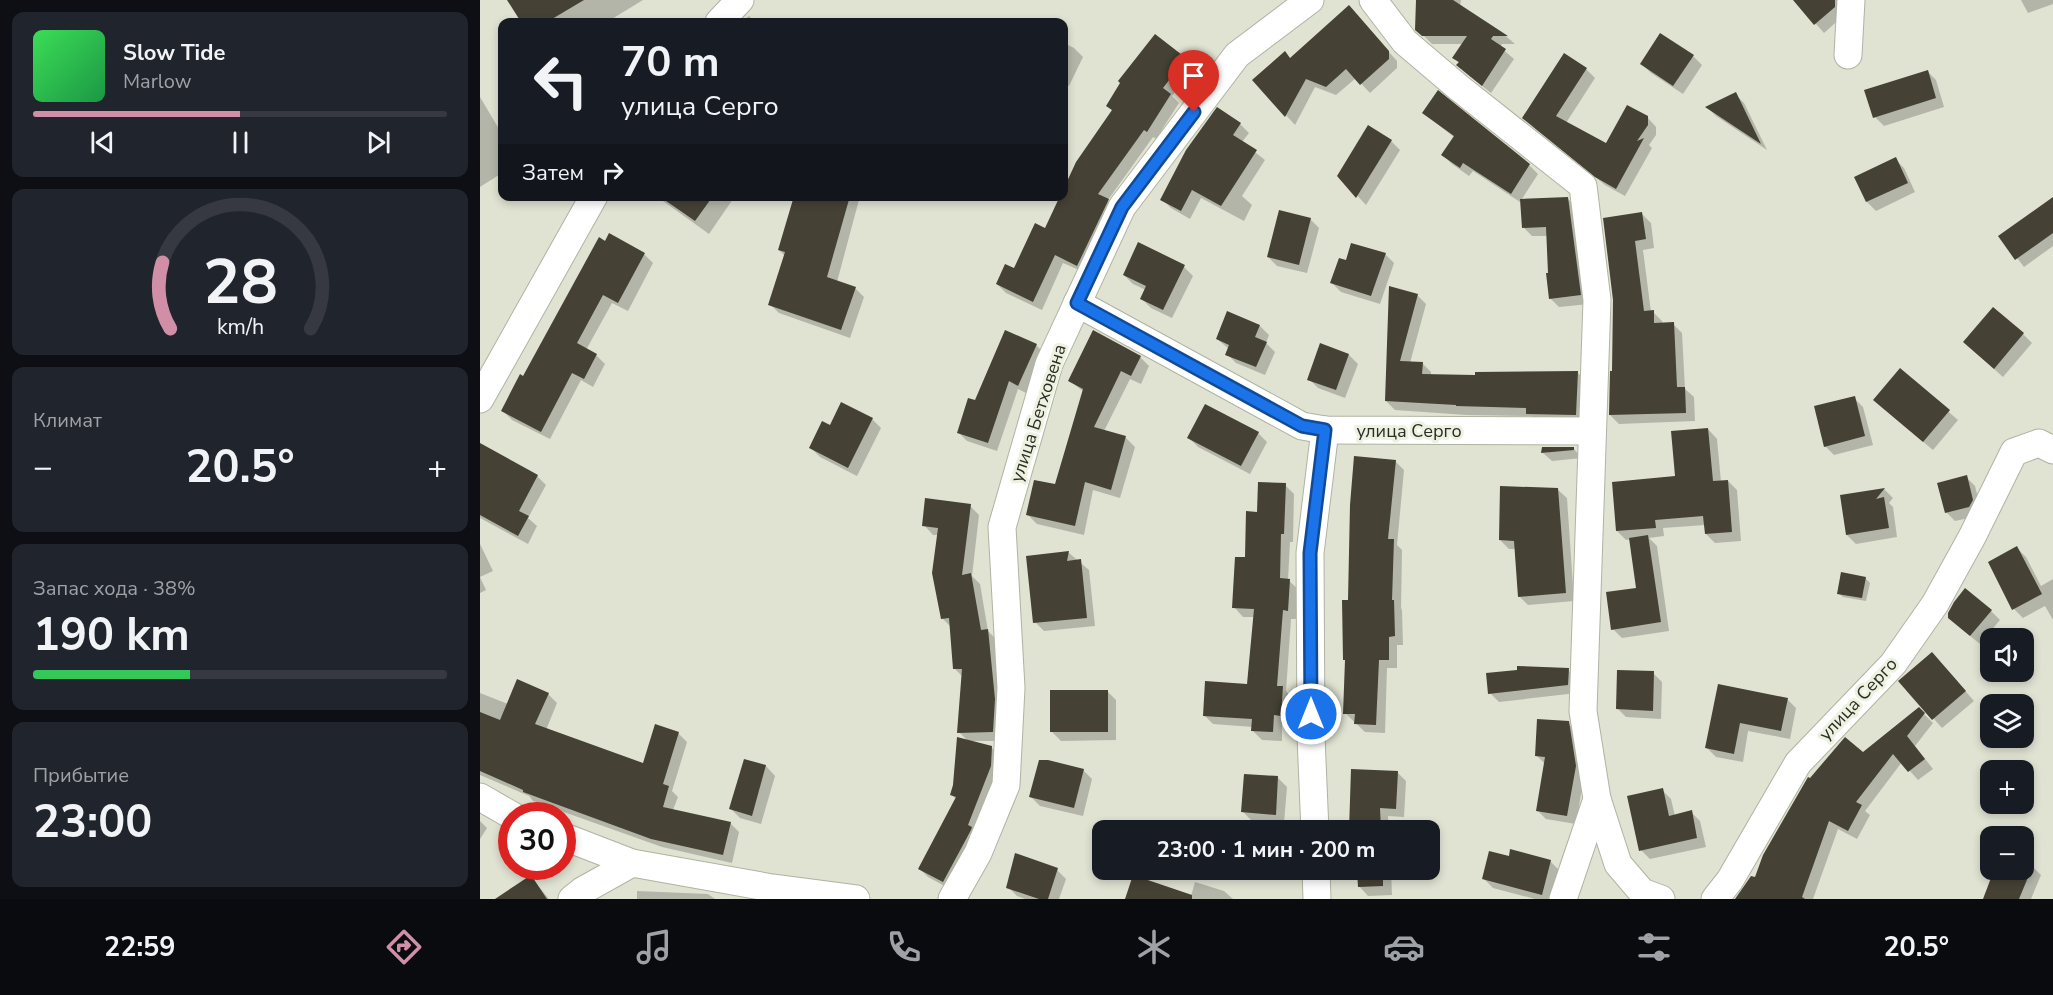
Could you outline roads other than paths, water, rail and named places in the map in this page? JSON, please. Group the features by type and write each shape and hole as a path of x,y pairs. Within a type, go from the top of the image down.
{"street":[{"path":"723,18 740,0"},
{"name":"улица Бетховена","path":"952,899 978,853 1006,785 1011,688 1002,527 1049,364 1122,207 1237,55 1310,0"},
{"path":"1373,0 1405,42 1583,186 1597,300 1583,711 1597,799 1618,864 1642,892 1661,899"},
{"path":"1848,55 1851,0"},
{"path":"480,399 591,201"},
{"name":"улица Серго","path":"1077,303 1302,426 1325,430 1592,431"},
{"path":"1315,820 1311,737 1310,553 1325,430"},
{"name":"улица Серго","path":"1714,899 1731,880 1798,763 1893,664 1935,604 1972,537 2014,452 2046,446"},
{"path":"480,797 498,807"},
{"path":"1563,899 1597,799"},
{"path":"576,841 632,863 771,888 856,899"},
{"path":"572,899 632,863"},
{"path":"1316,880 1317,899"}]}
